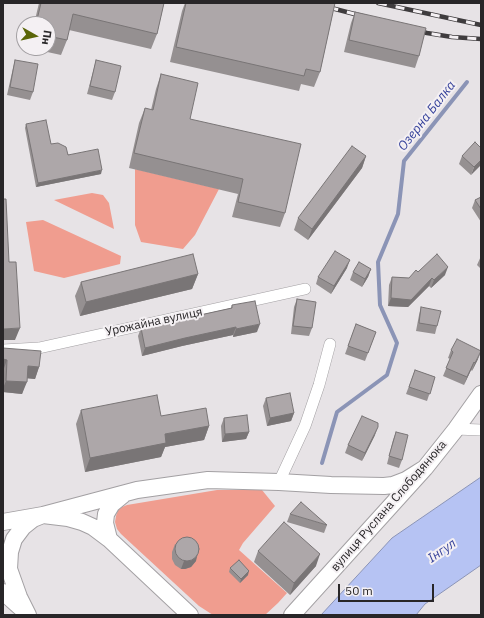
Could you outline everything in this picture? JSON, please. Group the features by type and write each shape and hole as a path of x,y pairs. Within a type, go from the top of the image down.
{"main road":[{"name":"вулиця Руслана Слободянюка","path":"292,615 425,468 481,394"},
{"path":"3,522 43,515 138,490 208,480 384,486 406,480 425,468"},
{"path":"109,539 105,523 106,514 112,504 121,496 138,490"},
{"path":"28,615 19,597 9,569 10,552 14,539 23,527 33,519 43,515 68,518 93,527 109,539 190,615"},
{"path":"3,592 28,615"},
{"path":"3,606 28,615"}],"street":[{"name":"Урожайна вулиця","path":"3,350 39,348 304,289"},
{"path":"279,482 305,426 319,386 330,344"},
{"path":"456,429 481,430"}],"shaded area":[{"path":"135,169 219,189 195,235 183,249 141,242 135,225"},
{"path":"92,193 103,195 109,203 114,229 54,200"},
{"path":"43,220 121,256 120,264 64,278 34,271 26,222"},
{"path":"217,490 262,490 275,506 243,543 239,550 287,593 265,615 213,615 199,606 117,529 115,522 118,510 127,505"}],"water":[{"name":"Інгул","path":"481,477 481,565 425,604 416,615 321,615 392,538"}],"building":[{"path":"41,3 164,3 157,34 73,14 67,40 56,38 56,16 38,16"},
{"path":"186,3 335,3 320,72 306,69 304,76 176,47"},
{"path":"355,12 426,28 419,56 349,40"},
{"path":"15,60 38,64 33,92 10,87"},
{"path":"96,60 121,66 115,92 90,86"},
{"path":"161,74 198,83 190,119 301,144 285,213 238,202 243,179 134,153 145,108 153,110"},
{"path":"46,120 51,144 58,143 66,147 68,155 98,149 102,170 38,183 26,124"},
{"path":"475,142 481,148 481,160 474,167 462,156"},
{"path":"352,146 366,156 312,229 298,218"},
{"path":"481,197 481,209 475,200"},
{"path":"3,199 6,199 9,262 16,262 20,328 3,329"},
{"path":"335,251 350,260 334,286 318,277"},
{"path":"193,254 198,274 86,302 81,282"},
{"path":"437,254 448,267 434,280 432,278 411,300 391,298 392,277 409,278 416,270 418,272"},
{"path":"359,262 371,269 365,279 353,272"},
{"path":"297,299 316,302 312,328 293,326"},
{"path":"255,301 260,324 236,329 236,327 145,348 141,328 232,308 232,305"},
{"path":"421,307 441,311 437,326 419,323"},
{"path":"356,324 376,332 368,353 348,346"},
{"path":"457,339 481,351 467,377 446,368 453,352 451,350"},
{"path":"3,348 41,351 39,367 28,366 27,382 6,381 7,360 3,359"},
{"path":"415,370 435,377 430,394 409,387"},
{"path":"290,393 294,413 270,418 266,398"},
{"path":"157,395 161,416 206,408 209,426 165,434 166,443 90,458 81,410"},
{"path":"247,415 249,432 225,434 224,418"},
{"path":"362,416 378,423 378,427 365,453 348,445"},
{"path":"396,432 408,435 402,460 389,456"},
{"path":"301,502 327,525 290,514"},
{"path":"284,522 320,554 294,583 258,551"},
{"path":"187,537 196,540 199,549 196,558 187,561 178,558 175,549 178,540"},
{"path":"239,560 249,571 241,579 230,568"}],"waterway":[{"name":"Озерна Балка","path":"322,463 337,412 387,375 397,343 380,305 378,262 398,214 404,161 467,82"}],"railway":[{"path":"312,3 366,17"},
{"path":"378,3 481,25"},
{"path":"414,30 452,37 481,39"}]}
